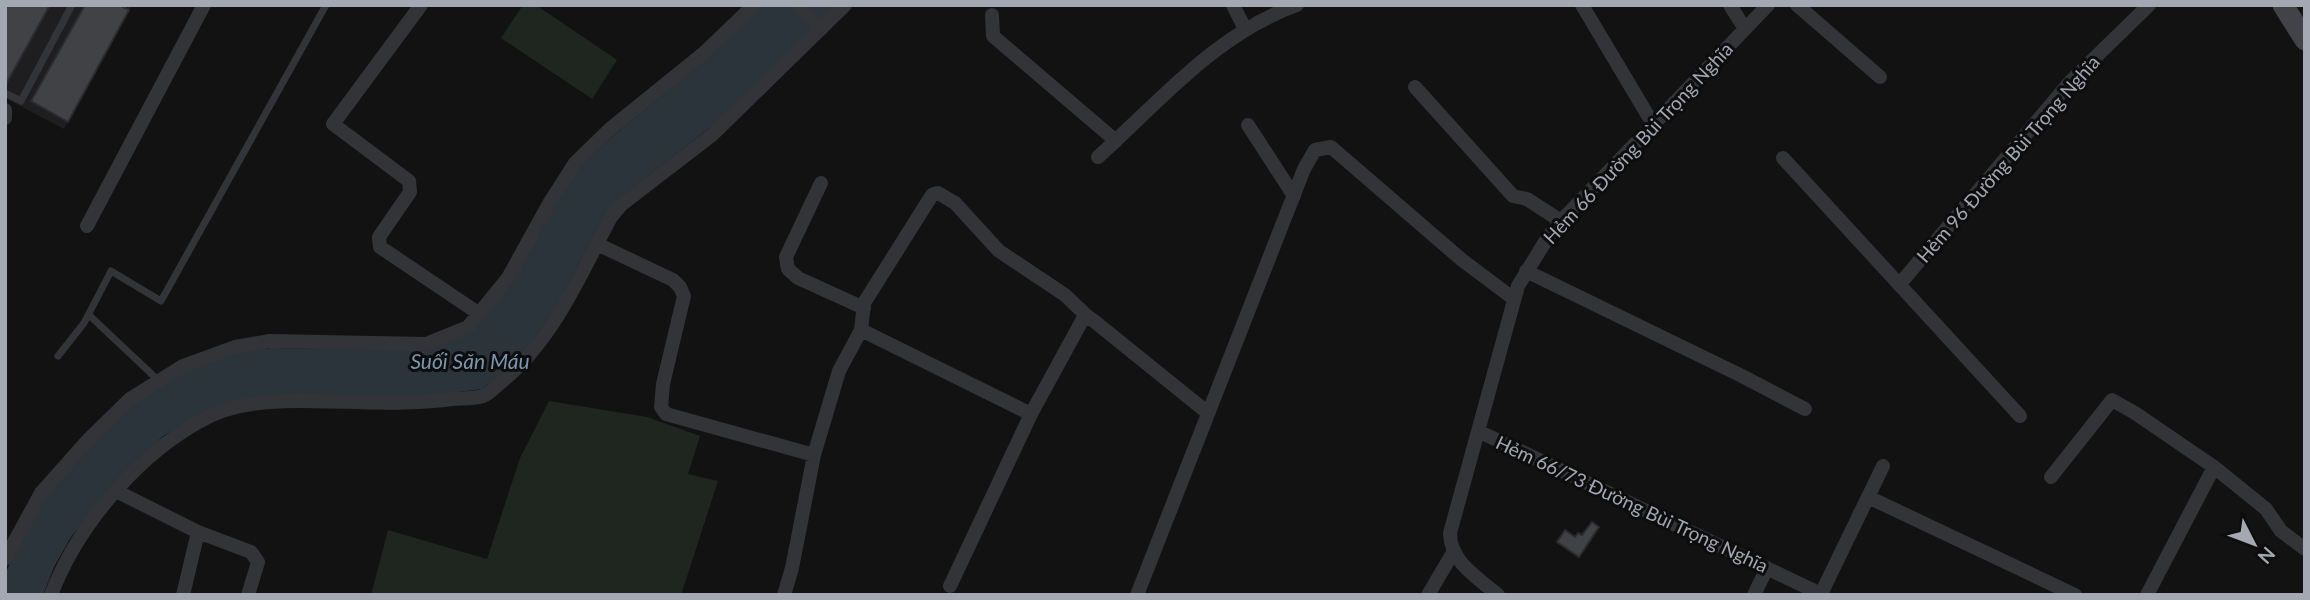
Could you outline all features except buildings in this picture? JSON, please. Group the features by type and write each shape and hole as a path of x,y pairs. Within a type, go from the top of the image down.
{"street":[{"path":"87,226 204,5"},
{"path":"421,5 333,124 410,181 410,192 379,237 380,247 478,313"},
{"path":"5,559 41,492 89,439 130,399 183,366 234,347 270,341 426,344 467,327 508,278 575,163 610,130 704,53 754,5"},
{"path":"797,5 821,29"},
{"path":"51,595 61,567 76,541 116,491 167,442 212,415 255,404 296,401 419,404 485,396 521,366 561,311 611,217 621,205 712,135 845,5"},
{"path":"1233,5 1245,29"},
{"path":"1582,5 1653,124"},
{"path":"1730,5 1745,29"},
{"name":"Hẻm 66 Đường Bùi Trọng Nghĩa","path":"1454,551 1450,533 1514,299 1525,271 1560,220 1768,5"},
{"path":"1797,5 1880,77"},
{"name":"Hẻm 96 Đường Bùi Trọng Nghĩa","path":"1899,285 2070,82 2149,5"},
{"path":"2283,5 2305,40"},
{"path":"1098,157 1217,49 1245,29 1295,6"},
{"path":"992,15 993,36 1116,141"},
{"path":"1415,87 1513,196 1527,200 1560,220"},
{"path":"5,110 5,118"},
{"path":"1248,125 1293,196"},
{"path":"1137,595 1293,196 1315,150 1331,147 1461,260 1514,299"},
{"path":"1783,158 2020,416"},
{"path":"821,183 786,257 788,269 798,278 863,308"},
{"path":"784,595 793,568 814,455 839,371 861,330 864,303 932,195 938,193 955,202 999,251 1065,295 1087,316 1208,413"},
{"path":"597,244 673,279 684,296 663,384 661,407 666,414 814,455"},
{"path":"1525,271 1805,409"},
{"path":"950,586 1031,414 1084,317 1087,316"},
{"path":"861,330 1031,414"},
{"path":"2051,477 2112,400 2214,467 2266,509 2281,531 2305,549"},
{"name":"Hẻm 66/73 Đường Bùi Trọng Nghĩa","path":"1478,431 1822,594"},
{"path":"1822,594 1883,466"},
{"path":"2147,595 2214,467"},
{"path":"116,491 198,532 251,552 258,562 248,595"},
{"path":"1868,497 2075,595"},
{"path":"183,595 198,532"},
{"path":"1428,595 1454,551"},
{"path":"1454,551 1459,562 1498,595"},
{"path":"1754,595 1767,568"}],"lane":[{"path":"5,93 20,101 72,5"},
{"path":"58,356 89,315 111,271 161,301 326,5"},
{"path":"89,315 159,381"}],"shaded area":[{"path":"5,5 132,5 64,129 5,98"},
{"path":"523,5 536,5 617,60 592,99 501,38"},
{"path":"549,401 647,417 700,436 688,474 718,481 681,595 371,595 388,530 487,559 520,458"}],"water":[{"name":"Suối Săn Máu","path":"763,5 836,5 712,126 618,199 605,214 557,306 517,362 482,389 419,397 210,409 163,436 111,487 71,537 54,567 43,595 5,595 5,575 14,553 46,497 134,403 186,371 235,353 271,348 428,350 470,333 580,167 615,134 707,59"}]}
